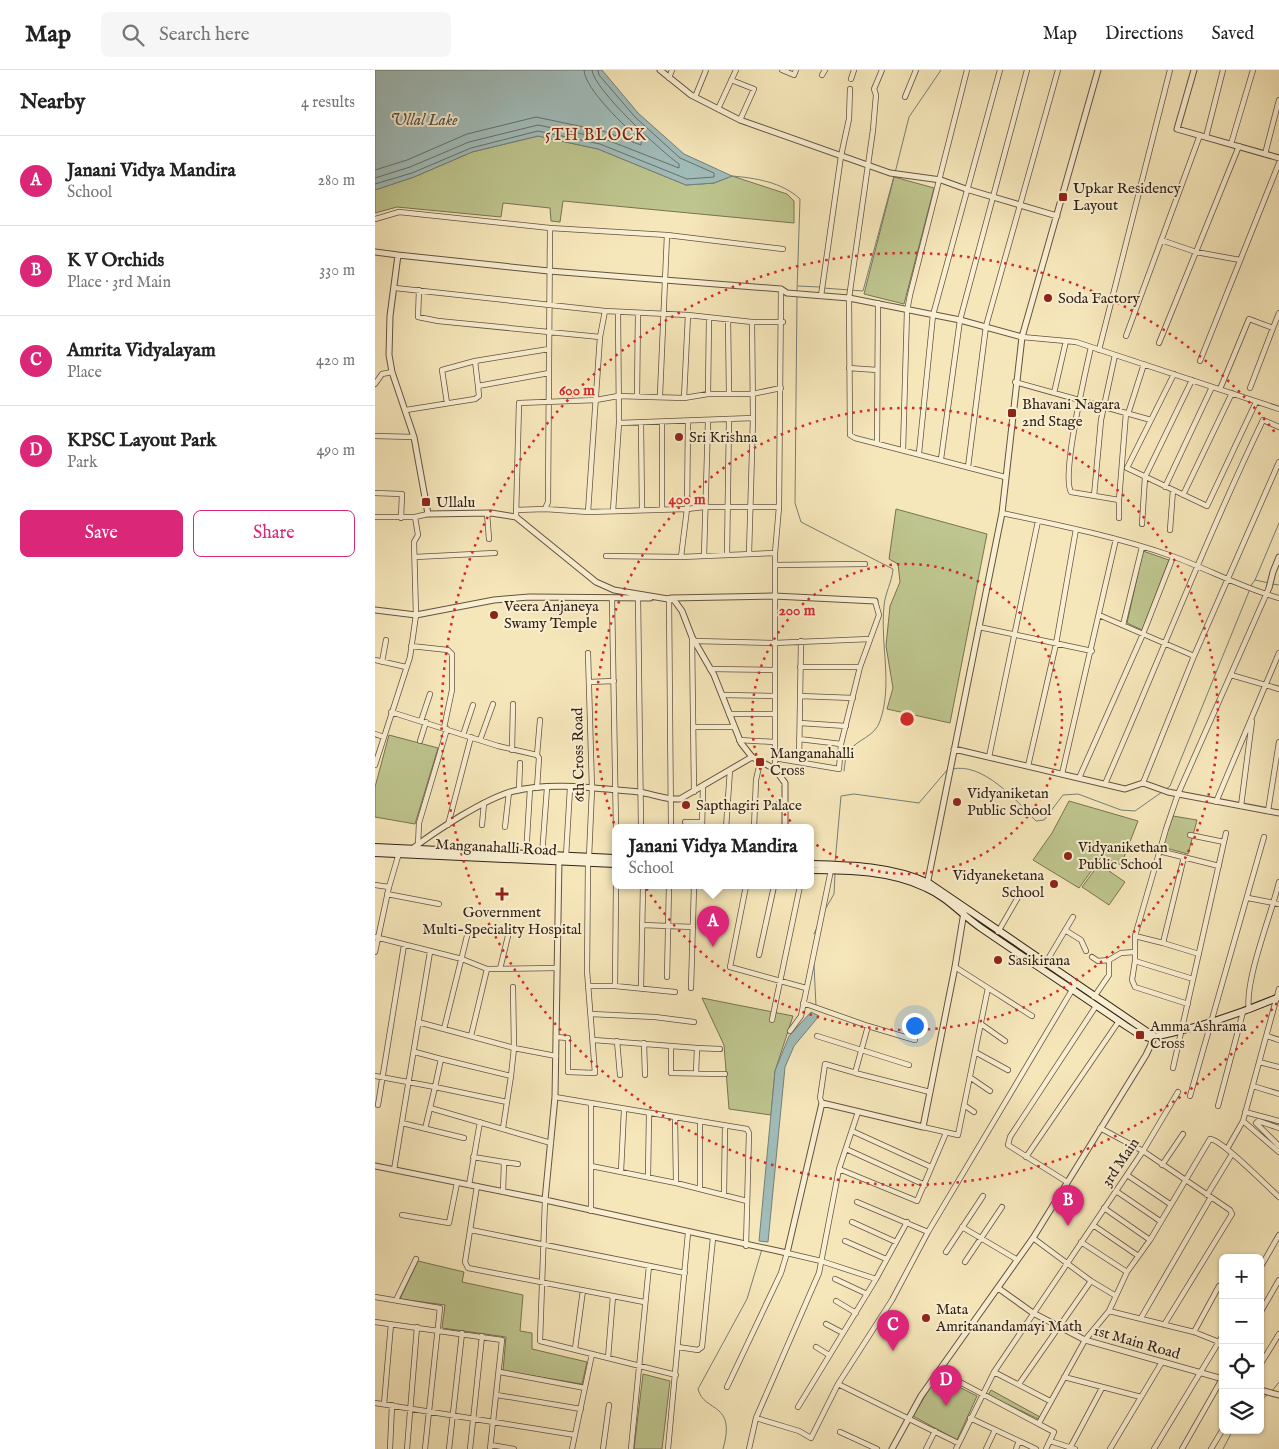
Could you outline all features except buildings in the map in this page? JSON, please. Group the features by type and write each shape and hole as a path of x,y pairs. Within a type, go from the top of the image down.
{"main road":[{"name":"Manganahalli Road","path":"375,847 412,852 561,858 612,864"},
{"name":"Manganahalli Road","path":"375,853 400,851"},
{"name":"Manganahalli Road","path":"412,852 543,855 561,858"},
{"name":"Manganahalli Road","path":"589,860 612,858"},
{"path":"814,865 831,868"},
{"path":"814,870 846,868 927,885 1074,987 1094,997 1155,1036"},
{"path":"964,912 998,932 1045,964 1096,1006 1140,1035 1149,1038 1212,1022 1278,998"}],"street":[{"path":"660,70 695,97 740,120 890,173 941,180 1057,216"},
{"path":"669,78 672,70"},
{"path":"695,97 706,70"},
{"path":"718,109 736,70"},
{"path":"782,70 794,75 796,70"},
{"path":"851,78 854,70"},
{"path":"882,70 874,89 876,102 849,298 850,435 1005,478"},
{"path":"905,97 916,70"},
{"path":"903,450 907,311 967,70"},
{"path":"919,453 933,315 999,70"},
{"path":"941,459 960,320 1027,70"},
{"path":"968,467 986,326 1058,70"},
{"path":"927,885 1002,513 1015,382 1022,337 1098,70"},
{"path":"1099,350 1170,70"},
{"path":"1194,70 1177,129 1279,158"},
{"path":"1126,336 1161,240 1203,136 1223,70"},
{"path":"1231,144 1253,70"},
{"path":"731,80 754,89 740,120"},
{"path":"821,296 841,156 849,120 850,89"},
{"path":"1265,154 1279,100"},
{"path":"1159,343 1239,146"},
{"path":"1200,361 1279,163"},
{"path":"375,219 399,212 549,228 667,235 783,249"},
{"path":"545,509 548,502 549,228"},
{"path":"660,396 663,280 667,235"},
{"path":"1161,240 1196,252 1240,260"},
{"path":"375,252 549,271 781,289 787,294 849,298 878,303 907,311 986,326 1022,337 1066,341 1091,347 1279,410"},
{"path":"398,256 390,316 389,354 392,372 414,437 429,514"},
{"path":"395,288 605,311 688,315 752,322 783,322"},
{"path":"775,769 774,596 779,507 783,322 781,289"},
{"path":"419,290 418,317 438,321 600,337"},
{"path":"877,443 878,303"},
{"path":"587,512 600,337 605,311"},
{"path":"613,512 619,423 618,312"},
{"path":"637,396 638,313"},
{"path":"1250,388 1279,313"},
{"path":"684,398 688,315"},
{"path":"708,394 709,318"},
{"path":"728,319 729,394"},
{"path":"1220,389 1249,319 1273,328"},
{"path":"749,554 753,418 752,322"},
{"path":"1054,393 1066,341"},
{"path":"1091,347 1078,400 1069,490 1075,494 1119,500"},
{"path":"447,403 442,370 475,361 549,349"},
{"path":"1094,496 1101,420 1115,355"},
{"path":"406,410 475,399 479,396 475,361"},
{"path":"1119,518 1127,413 1144,364"},
{"path":"849,368 877,370"},
{"path":"375,384 382,374 392,372"},
{"path":"478,386 549,373"},
{"path":"1174,374 1127,468 1207,506 1256,402"},
{"path":"1142,524 1145,477 1192,380"},
{"path":"1015,382 1151,420"},
{"path":"1165,487 1212,386"},
{"path":"516,517 517,405 522,402 596,400 618,396 684,398 708,394 752,394 781,388"},
{"path":"1183,495 1232,393"},
{"path":"619,423 687,422 753,418"},
{"path":"727,555 729,420"},
{"path":"1105,784 1167,644 1219,512 1263,420 1279,427"},
{"path":"704,556 706,522 704,507 709,421"},
{"path":"662,422 662,510"},
{"path":"681,557 687,509 687,422"},
{"path":"641,423 642,510"},
{"path":"375,436 414,437"},
{"path":"1143,783 1194,656 1279,462"},
{"path":"1170,530 1173,490"},
{"path":"375,493 402,494 401,518"},
{"path":"516,510 545,509 613,512 729,506 779,507"},
{"path":"487,513 489,539"},
{"path":"375,518 415,517 429,514 487,513 516,517 596,582 614,590 669,598 682,611 693,639 711,669 723,695 739,740 752,757 775,769 785,783 785,824"},
{"path":"1002,513 1116,539 1173,557 1227,580 1279,598"},
{"path":"375,765 406,667 416,615 414,542 418,535 415,517"},
{"path":"989,757 1016,635 1038,521"},
{"path":"1028,766 1056,644 1077,529"},
{"path":"1062,774 1092,651 1116,539"},
{"path":"1123,625 1141,547"},
{"path":"606,556 681,557 775,552"},
{"path":"415,557 495,553"},
{"path":"1079,778 1143,634 1173,557"},
{"path":"1187,1004 1135,987 1132,980 1135,961 1135,936 1159,851 1178,794 1269,588 1279,557"},
{"path":"775,565 865,564"},
{"path":"1273,572 1279,573"},
{"path":"375,610 416,615 529,597 669,598 774,596 875,601 879,615 860,667 841,744 839,769 774,758"},
{"path":"611,598 617,824"},
{"path":"638,598 641,824"},
{"path":"669,598 671,824"},
{"path":"1099,615 1194,656"},
{"path":"979,627 1092,651"},
{"path":"693,639 774,643 870,639"},
{"path":"693,639 694,792"},
{"path":"382,662 386,640"},
{"path":"799,762 801,641"},
{"path":"411,646 448,650 452,654 452,690 445,729 419,823 418,845"},
{"name":"6th Cross Road","path":"556,1037 567,1038 568,1072 595,1073 594,1040 588,986 589,860 592,789 588,653"},
{"path":"1216,802 1279,655"},
{"path":"375,660 406,667"},
{"path":"800,667 860,667"},
{"path":"711,669 774,670"},
{"path":"1231,675 1279,689"},
{"path":"589,682 614,681"},
{"path":"420,741 430,694"},
{"path":"723,695 774,696"},
{"path":"800,696 853,698"},
{"path":"480,740 493,704"},
{"path":"512,750 513,704"},
{"path":"463,735 473,705"},
{"path":"391,712 512,750 537,754"},
{"path":"729,714 774,714"},
{"path":"1241,806 1253,715"},
{"path":"537,788 540,720"},
{"path":"799,723 846,726"},
{"path":"693,727 734,727"},
{"path":"375,734 383,737"},
{"path":"447,826 471,737"},
{"path":"799,739 841,744"},
{"path":"739,740 774,742"},
{"path":"1268,811 1279,742"},
{"path":"953,749 1125,789 1143,783 1168,792 1279,813"},
{"path":"412,852 418,845 484,803 509,792 537,788 570,788 641,792 671,800 680,799 752,757"},
{"path":"754,824 756,780 760,762"},
{"path":"519,790 520,763"},
{"path":"726,824 730,770"},
{"path":"685,822 702,822 703,786"},
{"path":"543,855 547,788"},
{"path":"570,788 561,858 555,1097 545,1200 540,1341 676,1375"},
{"path":"526,855 530,789"},
{"path":"505,827 509,792"},
{"path":"482,825 484,803"},
{"path":"1173,1068 1226,833"},
{"path":"1190,835 1224,842"},
{"path":"1190,1096 1264,837"},
{"path":"375,952 376,938 400,851"},
{"path":"1159,851 1219,866"},
{"path":"1163,943 1184,857"},
{"path":"790,1032 801,1016 831,868"},
{"path":"1218,1106 1246,1011 1254,970 1277,903 1279,882"},
{"path":"375,885 389,887"},
{"path":"615,986 616,889"},
{"path":"641,988 643,889"},
{"path":"667,977 669,889"},
{"path":"691,988 693,889"},
{"path":"745,889 730,967 806,988"},
{"path":"759,955 772,889"},
{"path":"772,1020 799,889"},
{"path":"998,932 1021,892"},
{"path":"387,894 439,904"},
{"path":"1248,898 1277,903"},
{"path":"923,1127 964,912"},
{"path":"1045,964 1073,917"},
{"path":"643,925 693,927"},
{"path":"1065,930 1081,940 1086,951"},
{"path":"444,1029 468,932"},
{"path":"500,969 508,936"},
{"path":"1135,936 1199,954"},
{"path":"376,938 462,959 487,969 557,968"},
{"path":"378,1105 405,945"},
{"path":"394,1170 430,952"},
{"path":"1092,958 1098,961 1109,960 1121,953 1135,952"},
{"path":"1094,997 1109,975 1109,960"},
{"path":"1135,961 1193,979"},
{"path":"955,967 1032,1016"},
{"path":"471,1036 487,969"},
{"path":"588,986 615,986 675,992"},
{"path":"503,1128 514,1048 513,987"},
{"path":"756,1418 799,1431 811,1438 838,1384 892,1300 928,1232 1074,987"},
{"path":"822,1103 958,1135 988,988"},
{"path":"1227,1150 1243,1121 1259,1062 1276,1011 1279,989"},
{"path":"803,1003 915,1040"},
{"path":"1067,1182 1008,1145 1010,1137 1096,1006"},
{"path":"591,1014 694,1022"},
{"path":"1026,1158 1119,1021"},
{"path":"419,1022 514,1048 556,1056"},
{"path":"981,1024 1005,1041"},
{"path":"856,1073 860,1051 868,1026"},
{"path":"817,1036 909,1065"},
{"path":"892,1449 939,1371 998,1288 1016,1259 1033,1238 1146,1056 1155,1036"},
{"path":"1267,1036 1279,1040"},
{"path":"594,1040 720,1049"},
{"path":"617,1041 620,1075"},
{"path":"644,1043 645,1075"},
{"path":"671,1046 669,1071 725,1074"},
{"path":"695,1073 697,1048"},
{"path":"415,1052 511,1076"},
{"path":"975,1052 1008,1070"},
{"path":"425,1129 441,1059"},
{"path":"1259,1062 1279,1067"},
{"path":"727,1388 781,1273 822,1103 820,1098 825,1064 930,1092"},
{"path":"375,1076 507,1102"},
{"path":"971,1078 990,1091"},
{"path":"1253,1086 1279,1094"},
{"name":"3rd Main","path":"956,1449 994,1372 1143,1151 1178,1092"},
{"path":"555,1097 591,1105 744,1128 749,1133 746,1246"},
{"path":"591,1105 591,1211"},
{"path":"964,1105 974,1112"},
{"path":"430,1108 551,1143"},
{"path":"621,1171 624,1110"},
{"path":"749,1449 756,1418 815,1286 839,1169 858,1112"},
{"path":"1245,1112 1279,1121"},
{"path":"648,1177 649,1114"},
{"path":"675,1117 675,1183"},
{"path":"700,1121 700,1189"},
{"path":"1243,1121 1279,1152"},
{"path":"469,1185 480,1122"},
{"path":"402,1123 464,1138"},
{"path":"1279,1128 1256,1123 1279,1146"},
{"path":"724,1195 725,1126"},
{"path":"1100,1128 1143,1151 1230,1210 1232,1214 1164,1325"},
{"path":"852,1131 931,1167"},
{"path":"839,1169 917,1201 946,1133"},
{"path":"1163,1165 1183,1134"},
{"path":"1039,1423 1085,1340 1109,1311 1137,1255 1150,1240 1210,1140 1216,1141 1232,1154 1279,1197"},
{"path":"846,1149 925,1185"},
{"path":"1141,1318 1232,1154"},
{"path":"473,1157 518,1164"},
{"path":"503,1192 504,1162"},
{"path":"375,1166 545,1200 746,1246 787,1253 821,1261 876,1279"},
{"path":"591,1166 675,1183 747,1201"},
{"path":"1127,1175 1170,1204"},
{"path":"403,1215 449,1223 457,1182"},
{"path":"477,1186 465,1262 468,1268 645,1302"},
{"path":"1116,1191 1160,1222"},
{"path":"946,1252 983,1196"},
{"path":"857,1202 928,1232"},
{"path":"965,1262 1001,1208"},
{"path":"1104,1208 1150,1240"},
{"path":"851,1222 896,1242"},
{"path":"798,1408 876,1279 907,1222"},
{"path":"1093,1225 1137,1255"},
{"path":"963,1227 1016,1259"},
{"path":"471,1230 685,1273"},
{"path":"668,1449 688,1233"},
{"path":"1264,1261 1279,1235"},
{"path":"678,1347 698,1350 702,1347 713,1238"},
{"path":"1033,1238 1091,1281 1116,1296"},
{"path":"845,1241 886,1259"},
{"path":"1081,1242 1127,1272"},
{"path":"396,1300 417,1259"},
{"path":"631,1449 649,1266"},
{"path":"835,1279 867,1294"},
{"path":"1264,1306 1279,1280"},
{"path":"1019,1384 1091,1281"},
{"path":"1194,1332 1219,1286"},
{"name":"1st Main Road","path":"998,1288 1033,1313 1085,1340 1219,1378"},
{"path":"575,1349 583,1290"},
{"path":"608,1358 613,1296"},
{"path":"375,1297 439,1306 441,1308 425,1449"},
{"path":"836,1301 856,1313"},
{"path":"1109,1311 1194,1332 1219,1342 1154,1449"},
{"path":"375,1322 482,1336 499,1339 503,1342 491,1447 514,1449"},
{"path":"384,1404 391,1324"},
{"path":"826,1324 843,1333"},
{"path":"407,1449 417,1327"},
{"path":"449,1449 461,1334"},
{"path":"1264,1358 1279,1334"},
{"path":"470,1449 482,1336"},
{"path":"817,1347 829,1355"},
{"path":"572,1449 593,1354"},
{"path":"1110,1449 1162,1362"},
{"path":"939,1371 982,1396 1049,1428 1054,1432 1046,1449"},
{"path":"500,1372 585,1388"},
{"path":"994,1372 1050,1401"},
{"path":"1064,1377 1141,1397"},
{"path":"838,1384 959,1443"},
{"path":"1182,1449 1219,1384"},
{"path":"1050,1442 1073,1448 1102,1388"},
{"path":"1264,1391 1279,1396"},
{"path":"497,1395 581,1409"},
{"path":"375,1403 493,1420 575,1435"},
{"path":"389,1449 392,1405"},
{"path":"603,1449 609,1405"},
{"path":"970,1418 1036,1449"},
{"path":"986,1449 995,1430"},
{"path":"926,1449 935,1431"},
{"path":"840,1432 877,1449"},
{"path":"1211,1449 1220,1434"},
{"path":"1016,1449 1019,1441"}],"green space":[{"path":"538,136 598,149 686,185 714,183 732,176 787,194 794,201 794,223 563,201 560,222 551,221 550,208 503,203 501,217 397,207 375,213 375,190 414,177 472,152"},
{"path":"894,177 934,188 904,304 864,294"},
{"path":"896,509 987,534 950,723 887,709 893,688 886,646 890,606 900,582 898,564 889,559"},
{"path":"1143,551 1169,560 1142,630 1127,623"},
{"path":"389,735 438,748 415,824 375,817 375,787"},
{"path":"1069,801 1138,821 1121,865 1102,856 1079,888 1033,860 1052,833"},
{"path":"1173,816 1197,820 1188,854 1162,847"},
{"path":"1099,864 1125,882 1109,905 1082,887"},
{"path":"702,998 793,1016 775,1071 771,1115 729,1109 724,1045"},
{"path":"418,1261 464,1272 462,1282 523,1295 520,1331 532,1333 532,1349 587,1362 582,1384 503,1371 506,1337 442,1328 445,1305 400,1299"},
{"path":"643,1374 670,1381 662,1449 634,1449"},
{"path":"937,1376 977,1396 957,1440 913,1416"},
{"path":"991,1390 1040,1417 1038,1419 988,1395"}],"water":[{"name":"Ullal Lake","path":"375,70 602,70 638,113 684,154 732,176 714,183 686,185 598,149 538,136 472,152 414,177 375,190"},
{"path":"811,1012 819,1016 794,1046 785,1067 768,1242 759,1241 775,1071 789,1036"}],"waterway":[{"path":"895,173 909,117 941,70"},
{"path":"732,176 750,178 777,185 800,199 797,291"},
{"path":"823,288 863,291 894,176"},
{"path":"798,286 819,287"},
{"path":"797,295 795,503 801,522 893,569 884,606 883,620 886,678 884,707 878,726 848,752 844,771"},
{"path":"1255,580 1279,523"},
{"path":"1165,790 1170,786 1252,584 1255,580 1269,583"},
{"path":"1272,584 1279,585"},
{"path":"952,769 964,768 987,777 1009,793 1036,821 1044,820 1063,795 1078,794 1121,810 1135,811 1162,792"},
{"path":"835,863 841,796 854,794 919,803 948,769"},
{"path":"826,908 834,894 835,874"},
{"path":"814,934 818,925"},
{"path":"814,965 816,1006"},
{"path":"723,1449 726,1434 726,1423 723,1415 706,1402 698,1389 747,1299 762,1249"},
{"path":"1272,1391 1279,1382"},
{"path":"1223,1449 1231,1434"}],"place":[{"name":"Upkar Residency Layout","path":"1063,197"},
{"name":"Soda Factory","path":"1048,298"},
{"name":"Bhavani Nagara 2nd Stage","path":"1012,413"},
{"name":"Sri Krishna","path":"679,437"},
{"name":"Ullalu","path":"426,502"},
{"name":"Veera Anjaneya Swamy Temple","path":"494,615"},
{"name":"Manganahalli Cross","path":"760,762"},
{"name":"Vidyaniketan Public School","path":"957,802"},
{"name":"Sapthagiri Palace","path":"686,805"},
{"name":"Vidyanikethan Public School","path":"1068,856"},
{"name":"Vidyaneketana School","path":"1054,884"},
{"name":"Government Multi-Speciality Hospital","path":"502,894"},
{"name":"Janani Vidya Mandira","path":"713,947"},
{"name":"Sasikirana","path":"998,960"},
{"name":"Amma Ashrama Cross","path":"1140,1035"},
{"name":"K V Orchids","path":"1068,1226"},
{"name":"Mata Amritanandamayi Math","path":"926,1318"},
{"name":"Amrita Vidyalayam","path":"893,1351"},
{"name":"KPSC Layout Park","path":"946,1406"}],"district":[{"name":"5TH BLOCK","path":"596,134"}]}
